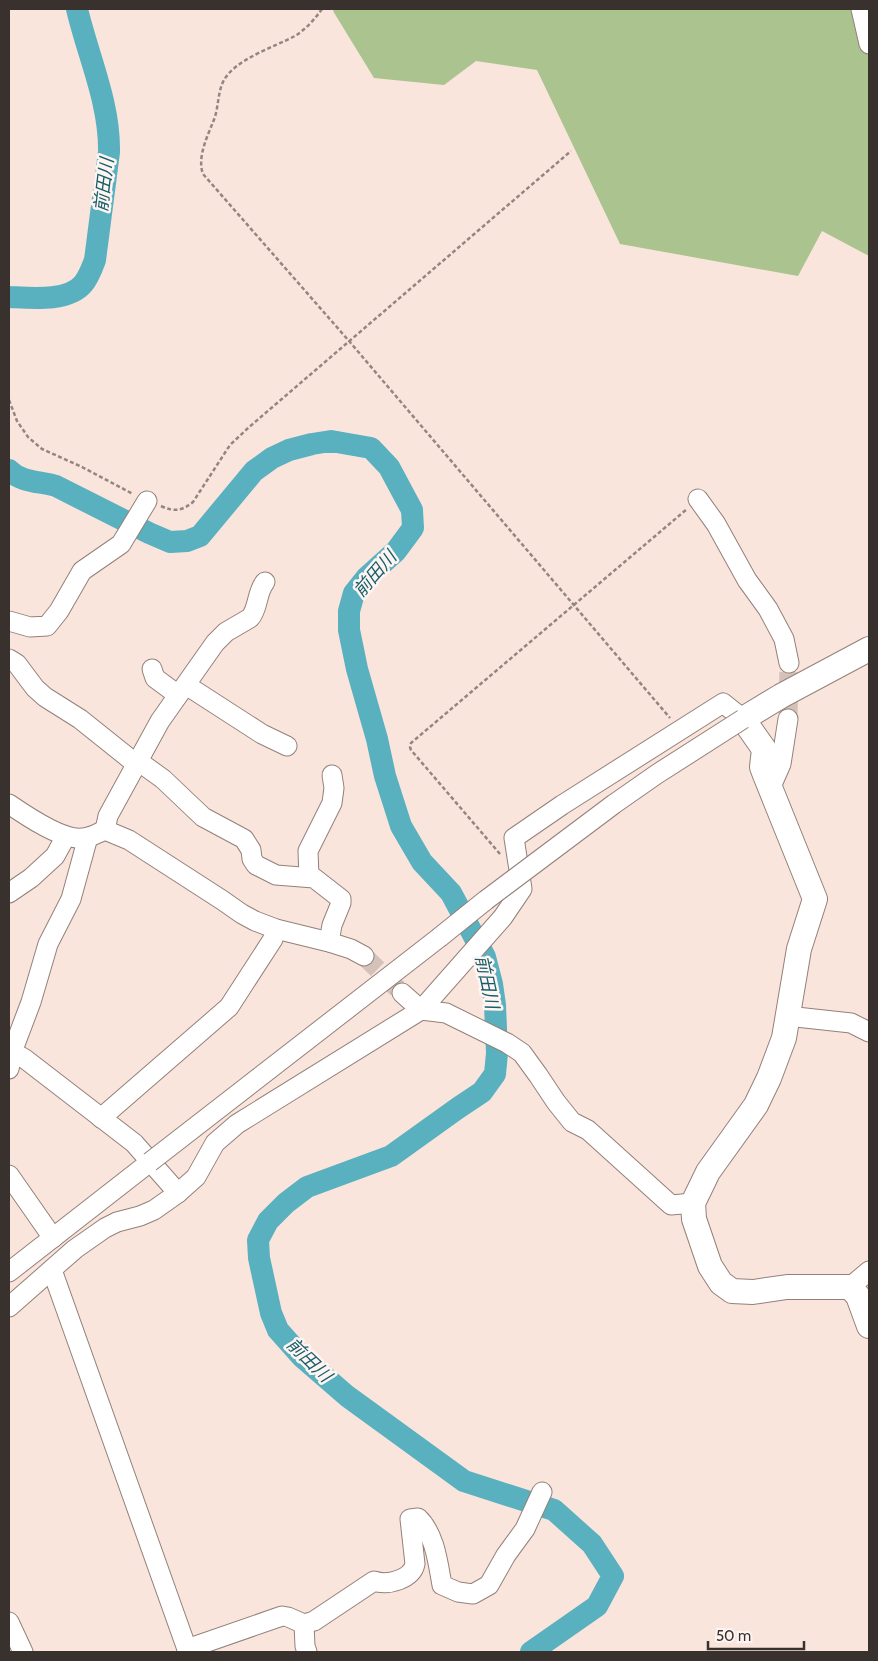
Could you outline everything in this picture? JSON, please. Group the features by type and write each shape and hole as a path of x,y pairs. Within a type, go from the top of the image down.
{"main road":[{"path":"869,649 781,696 743,719 764,749 762,767 816,899 799,948 784,1038 769,1078 756,1105 708,1172 693,1203 694,1218 706,1257 716,1276 726,1288 737,1292 787,1287 850,1287 860,1301 869,1326"}],"street":[{"path":"860,9 869,44"},
{"path":"698,499 716,524 747,580 768,609 784,639 789,663"},
{"path":"9,621 30,627 46,626 58,611 82,571 121,544 143,506"},
{"path":"105,830 108,816 137,762 182,690 215,643 226,632 253,615 258,594 265,582"},
{"path":"9,659 22,670 35,688 45,697 80,719 130,759 163,779 203,817 244,840 251,850 252,859 256,865 276,875 309,877 319,881 341,899 332,925 329,942"},
{"path":"152,669 155,678 182,690 287,746"},
{"path":"9,1272 394,971 614,804 656,774 743,719 722,703 569,800 514,838 522,889 503,917 421,1010 237,1124 215,1143 196,1177 178,1193 154,1210 105,1228 76,1249 9,1307"},
{"path":"770,789 781,764 788,719"},
{"path":"309,877 308,851 332,803 334,788 332,775"},
{"path":"9,804 31,819 66,836 82,839 105,830 129,840 242,914 276,929 329,942 351,949 364,956"},
{"path":"9,893 31,878 56,856 66,836"},
{"path":"88,837 71,899 48,944 31,1002 11,1057 25,1059 134,1144 178,1193"},
{"path":"101,1118 228,1007 273,939 276,929"},
{"path":"402,993 421,1010 446,1013 507,1043 522,1053 572,1122 588,1130 671,1205 693,1203"},
{"path":"787,1016 851,1023 869,1032"},
{"path":"9,1175 53,1238"},
{"path":"52,1270 187,1651 282,1616 304,1624 314,1621 374,1581 386,1583 408,1576 414,1571 415,1564 410,1519 418,1518 423,1522 438,1564 442,1585 458,1592 473,1594 485,1588 494,1580 506,1554 526,1529 542,1492"},
{"path":"850,1287 869,1271"},
{"path":"9,1622 23,1652"},
{"path":"304,1624 307,1652"}],"path":[{"path":"322,9 314,20 301,32 240,64 222,82 214,119 207,136 201,168 203,174 349,341 681,730"},
{"path":"9,400 17,421 28,437 42,449 82,467 143,506 175,510 185,508 193,502 210,474 237,438 571,151"},
{"path":"501,860 499,852 411,750 411,743 698,499"}],"green space":[{"path":"335,9 869,9 869,256 822,231 798,276 620,244 537,70 476,61 444,85 374,78 333,11"}],"waterway":[{"name":"前田川","path":"9,297 49,298 68,294 83,284 95,260 109,152 108,134 98,80 77,9"},
{"name":"前田川","path":"9,470 19,477 56,486 170,542 187,541 200,536 254,471 272,458 289,450 331,441 371,448 389,467 412,510 413,528 396,551 366,578 354,593 349,611 349,630 357,669 377,739 385,776 401,826 422,862 451,893 485,957 495,1005 497,1053 495,1074 482,1092 391,1156 307,1187 286,1203 268,1221 258,1240 259,1258 271,1313 278,1330 302,1357 347,1396 464,1481 554,1510 592,1544 613,1576 597,1606 531,1652"}],"tunnel":[{"path":"788,719 789,663"},
{"path":"364,956 402,993"}]}
